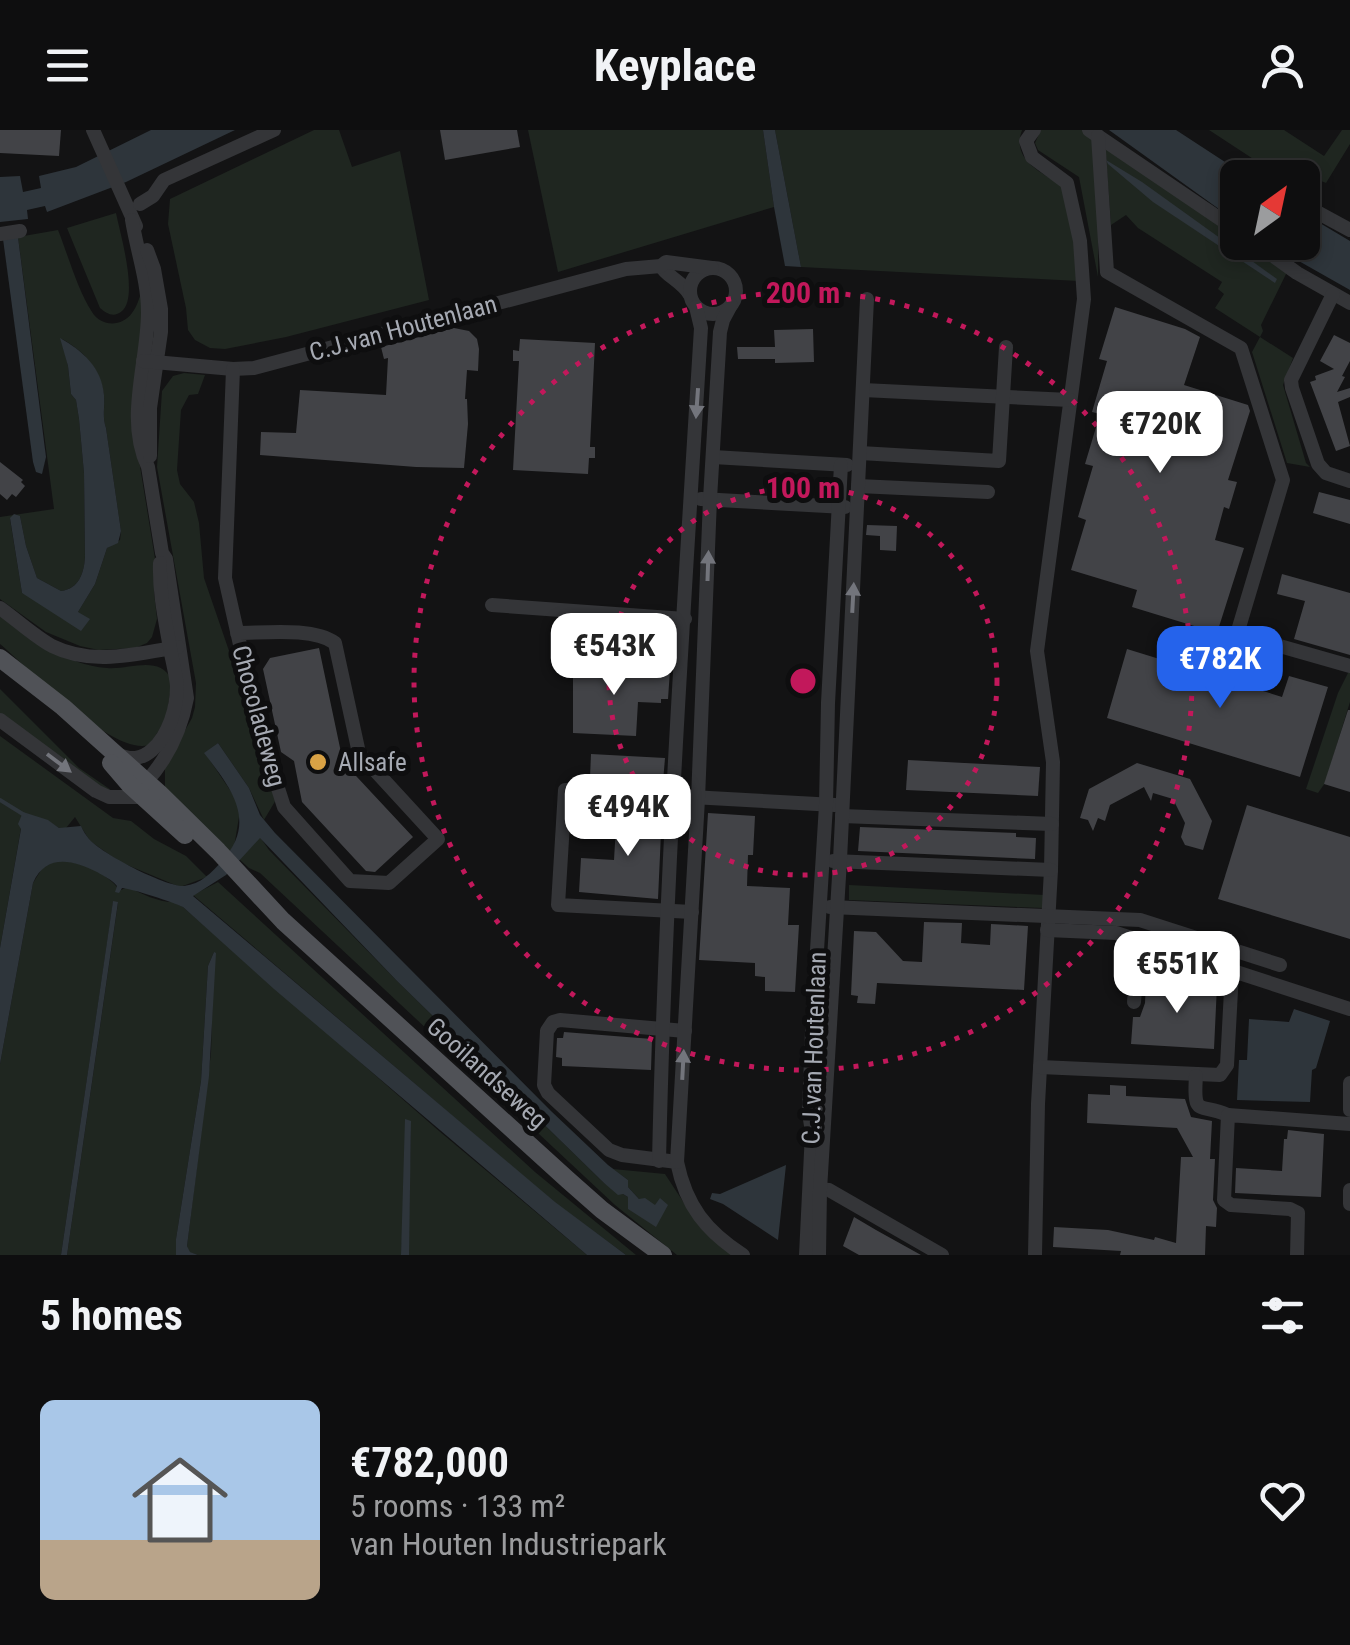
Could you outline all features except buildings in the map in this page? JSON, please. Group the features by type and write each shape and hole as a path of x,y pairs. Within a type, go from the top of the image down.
{"main road":[{"name":"Gooilandseweg","path":"0,658 114,753 269,913 283,920 602,1210 663,1255"},
{"name":"Gooilandseweg","path":"0,670 120,771 129,784 145,789"}],"street":[{"path":"140,204 153,196 164,180 274,130"},
{"path":"1034,130 1026,142 1032,157 1068,183 1080,241 1084,300 1037,651 1053,762 1035,1255"},
{"path":"94,131 142,236 158,291 161,332 150,362 148,467 166,559 177,684 172,718 156,747 138,758 114,753"},
{"path":"1094,133 1220,219"},
{"path":"1094,133 1107,272 1241,348 1282,480 1237,634 1350,666"},
{"path":"1320,214 1350,230"},
{"path":"0,234 20,231"},
{"path":"1279,260 1350,303"},
{"name":"C.J.van Houtenlaan","path":"150,362 254,368 626,269 661,266 666,262 712,268"},
{"path":"661,266 707,314 731,306"},
{"path":"659,1161 668,910 702,328 690,289 699,272 712,268 724,271 733,281 736,293 720,332 677,1162 690,1205 712,1232 743,1255"},
{"path":"1333,294 1294,372 1292,388 1318,464 1326,473 1350,480"},
{"name":"C.J.van Houtenlaan","path":"806,1255 815,1189 840,860 868,300"},
{"path":"713,457 841,465 859,460 999,461 1006,347"},
{"name":"Chocoladeweg","path":"232,369 225,578 237,632 264,748 284,808 350,880 388,883 438,840 359,753 335,643 314,634 237,632"},
{"path":"863,390 1070,400"},
{"name":"C.J.van Houtenlaan","path":"819,1255 809,1114 810,1064 841,465"},
{"path":"858,486 988,492"},
{"path":"691,498 857,508"},
{"path":"492,606 685,619"},
{"path":"0,608 52,646 80,654 109,658 174,647"},
{"path":"832,638 850,638"},
{"path":"0,720 96,791 109,797 145,789 168,754 184,713 187,698 174,647"},
{"path":"828,703 847,704"},
{"path":"826,758 844,760"},
{"path":"692,912 558,904 565,790 826,805 842,810 1052,824"},
{"path":"822,862 1051,870"},
{"path":"819,906 1047,922 1116,933 1350,1009"},
{"path":"1047,922 1140,920 1280,966"},
{"path":"1134,1002 1140,941"},
{"path":"1040,1067 1216,1077 1226,1069 1232,972"},
{"path":"677,1162 610,1150 548,1093 544,1085 546,1031 560,1020 685,1031"},
{"path":"1196,1076 1194,1096 1198,1106 1206,1111 1350,1124"},
{"path":"1350,1083 1350,1110"},
{"path":"1228,1115 1224,1200 1298,1213 1298,1255"},
{"path":"815,1189 830,1190 942,1255"},
{"path":"1350,1190 1350,1204"}],"shaded area":[{"path":"151,130 235,130 126,182 47,212 45,206 27,210 28,219 0,222 0,177 20,176 23,192 41,188 39,176 76,167"},
{"path":"314,130 339,130 352,167 400,151 429,300 286,337 225,349 210,348 195,340 188,330 168,224 170,199"},
{"path":"528,130 763,130 774,207 558,272"},
{"path":"763,130 775,130 801,267 785,266"},
{"path":"775,130 1022,130 1020,141 1025,158 1064,187 1072,218 1079,281 801,267"},
{"path":"1041,130 1092,133 1098,202 1098,277 1079,177 1038,150 1035,143"},
{"path":"1109,130 1176,130 1222,160 1220,210"},
{"path":"1209,130 1284,130 1324,156 1342,130 1350,130 1350,144 1326,183 1320,181 1320,160 1255,160"},
{"path":"1105,142 1220,224 1220,260 1270,260 1287,272 1261,325 1260,337 1215,308 1224,294 1218,289 1222,282 1138,228 1126,215 1111,225"},
{"path":"1106,160 1220,238 1220,246 1153,202"},
{"path":"116,213 129,293 122,311 113,315 100,308 67,228"},
{"path":"1320,223 1350,241 1350,290 1297,260 1320,260"},
{"path":"58,230 82,294 96,317 106,323 128,318 142,291 138,454 157,571 157,619 152,637 135,648 99,650 80,646 46,632 0,599 0,517 54,509 18,237","holes":["62,339 90,362 102,386 121,531 120,540 107,548 95,584 78,612 22,593 10,519 20,516 37,578 61,591 76,584 85,557 84,473 76,400 71,394"]},
{"path":"18,237 46,457 42,474 36,472 33,462 3,239"},
{"path":"1240,260 1251,260 1277,279 1275,283"},
{"path":"1260,337 1293,358 1283,385 1310,467 1287,463 1252,352"},
{"path":"60,338 90,361 100,377 121,531 118,543 107,548 95,584 78,612 90,619 81,631 22,593 10,518 14,514 20,516 37,578 61,591 76,584 85,557 84,473 76,400 71,394"},
{"path":"205,375 198,394 189,395 181,410 177,470 180,484 194,502 204,578 277,798 264,820 249,788 218,743 205,753 240,811 230,852 165,791 165,766 195,707 196,683 157,467 162,391 173,376"},
{"path":"0,615 77,662 107,668 152,665 166,672 172,680 166,720 149,745 133,745 114,737 51,690 0,644"},
{"path":"1348,673 1350,702 1325,783 1318,793 1306,789"},
{"path":"0,689 79,768 111,790 94,784 0,713"},
{"path":"0,736 113,818 131,821 186,856 207,877 180,887 120,862 90,841 75,817 66,828 47,820 21,828 0,948"},
{"path":"218,743 249,788 260,815 275,833 551,1111 628,1180 628,1187 639,1199 645,1198 655,1205 660,1198 668,1205 656,1227 628,1209 628,1197 618,1195 604,1183 397,981 260,838 226,875 193,896 555,1202 626,1255 587,1255 183,907 127,889 115,892 117,886 112,882 79,864 53,863 38,873 33,883 0,1064 0,948 23,812 59,828 81,826 96,845 149,876 175,885 196,883 222,861 238,832 237,805 204,753"},
{"path":"260,837 397,981 604,1183 628,1197 655,1205 640,1200 628,1187 628,1180 613,1169 665,1174 699,1226 732,1255 677,1255 615,1205 260,873 239,859"},
{"path":"55,861 97,871 117,887 116,892 128,887 183,907 587,1255 408,1255 411,1121 401,1255 189,1252 211,1053 214,952 208,966 201,1081 176,1255 67,1255 118,903 113,902 61,1255 0,1255 0,1064 33,883 43,867"},
{"path":"218,882 535,1172 636,1255 626,1255 555,1203 193,895"},
{"path":"849,885 1044,895 1043,908 849,900"},
{"path":"113,901 118,902 67,1255 61,1255"},
{"path":"214,952 209,1076 187,1246 198,1255 176,1255 201,1081 208,966"},
{"path":"1294,1009 1330,1021 1316,1068 1312,1070 1310,1102 1237,1100 1239,1060 1247,1060 1249,1019 1289,1022"},
{"path":"405,1119 411,1121 409,1255 401,1255"},
{"path":"786,1165 778,1240 710,1199 712,1193 720,1194"}],"waterway":[{"path":"0,800 26,816"}],"place":[{"name":"Allsafe","path":"318,762"}]}
